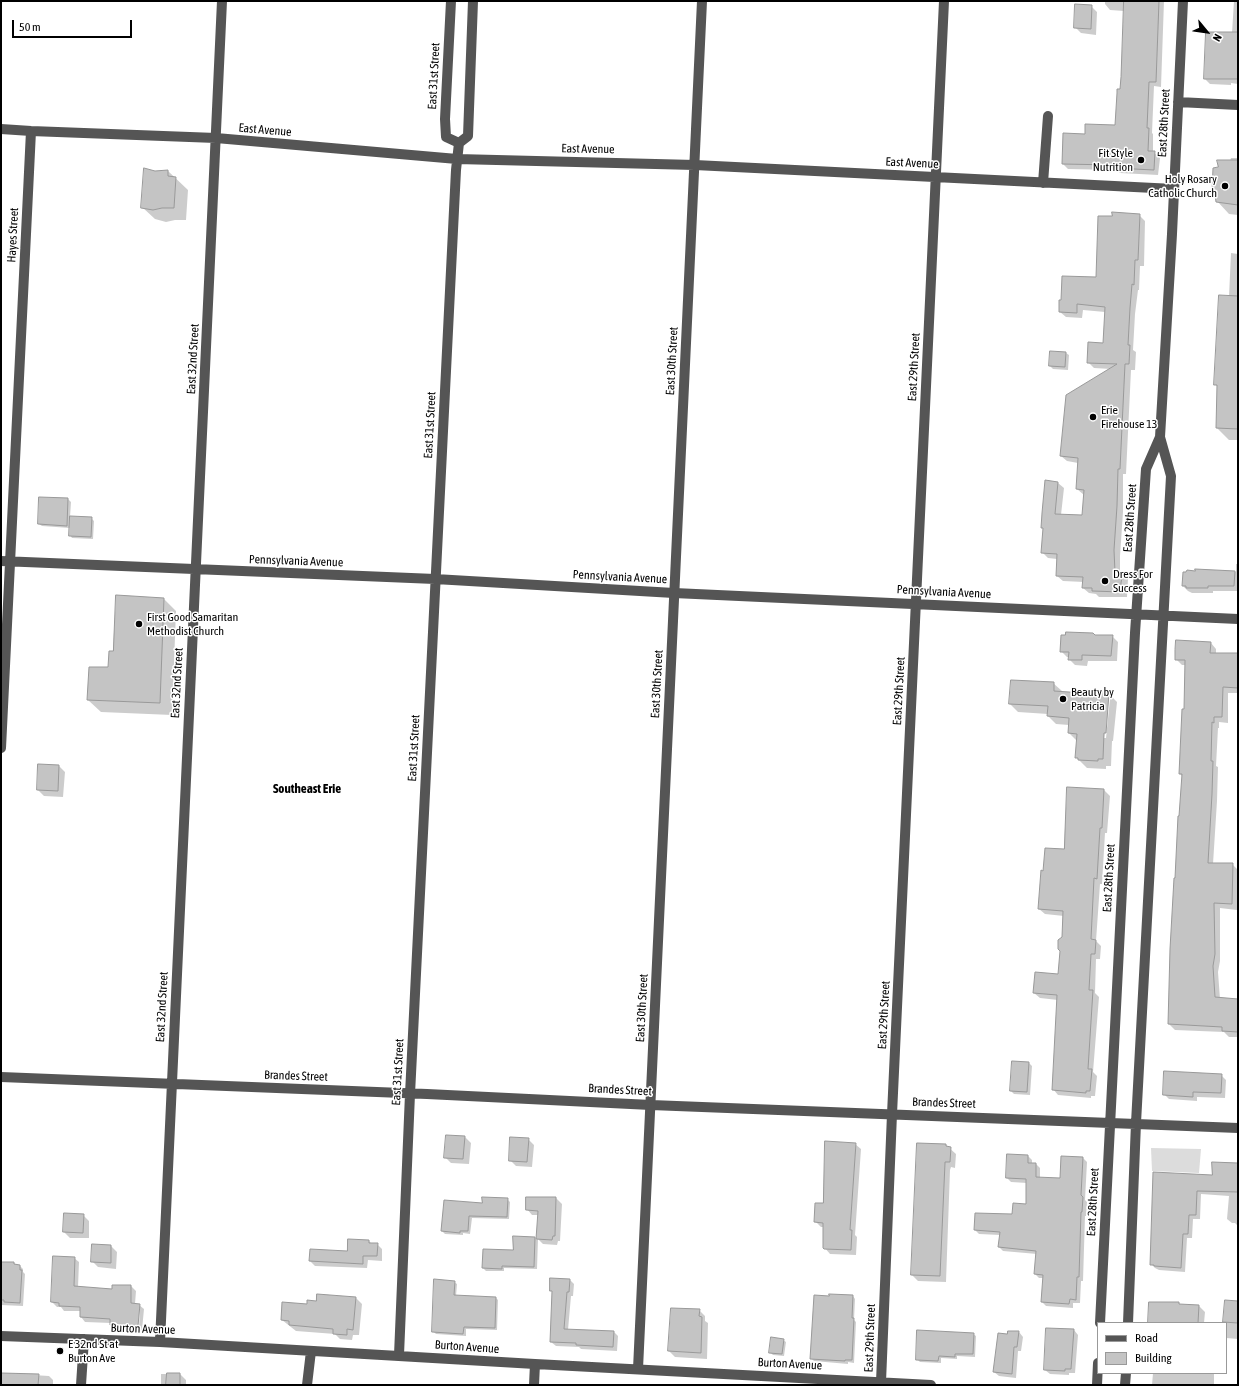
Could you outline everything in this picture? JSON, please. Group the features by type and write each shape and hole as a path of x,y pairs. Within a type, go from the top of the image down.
{"street":[{"name":"East 32nd Street","path":"160,1342 222,1"},
{"name":"East 31st Street","path":"451,1 445,119 446,137 459,143"},
{"name":"East 31st Street","path":"399,1355 410,1094 457,159 459,143 468,136 473,1"},
{"name":"East 30th Street","path":"638,1369 702,1"},
{"name":"East 29th Street","path":"881,1382 892,1114 944,1"},
{"name":"East 28th Street","path":"1128,1322 1136,1124 1171,476 1160,437 1183,1"},
{"path":"1178,102 1238,105"},
{"path":"1043,183 1048,116"},
{"name":"East Avenue","path":"1,129 216,138 457,159 695,165 1174,190"},
{"name":"Hayes Street","path":"1,748 5,561 31,131"},
{"name":"East 28th Street","path":"1100,1322 1109,1122 1146,469 1160,437"},
{"name":"Pennsylvania Avenue","path":"5,561 435,579 674,593 1238,618"},
{"name":"Brandes Street","path":"1,1076 651,1105 1238,1128"},
{"name":"Burton Avenue","path":"1,1336 160,1342 931,1385"},
{"path":"81,1385 84,1339"},
{"path":"307,1385 310,1351"},
{"path":"534,1385 535,1364"},
{"path":"1097,1385 1098,1374"},
{"path":"1125,1385 1126,1374"}],"shaded area":[{"path":"1151,1148 1201,1149 1199,1173 1152,1171"}],"building":[{"path":"1124,1 1159,1 1156,82 1149,82 1147,128 1149,128 1148,151 1155,151 1154,170 1114,168 1113,165 1062,164 1063,133 1085,134 1085,124 1115,125 1117,89 1120,89 1121,77"},
{"path":"1075,4 1092,5 1091,29 1074,28"},
{"path":"1206,32 1238,32 1238,79 1204,79"},
{"name":"Holy Rosary Catholic Church","path":"1217,160 1238,160 1238,205 1216,202 1215,195 1212,192 1213,168 1218,167"},
{"path":"144,168 155,171 168,170 168,176 176,177 174,208 153,210 141,208"},
{"path":"1112,212 1140,214 1138,260 1135,260 1134,285 1132,284 1130,308 1128,345 1130,345 1129,364 1125,364 1120,469 1118,469 1114,550 1115,572 1123,572 1121,592 1092,591 1092,588 1082,588 1083,577 1056,576 1057,554 1041,553 1043,528 1041,528 1045,480 1058,482 1055,514 1082,515 1084,490 1076,489 1078,458 1060,456 1066,395 1117,364 1087,363 1088,342 1103,343 1105,307 1077,304 1077,313 1059,312 1062,276 1096,277 1098,216 1112,216"},
{"path":"1219,295 1238,296 1238,429 1216,428 1217,385 1214,385"},
{"path":"1050,351 1066,352 1065,367 1049,366"},
{"path":"39,497 68,498 67,526 38,524"},
{"path":"70,516 92,517 91,537 69,536"},
{"path":"1195,569 1235,571 1234,586 1186,588 1186,586 1182,586 1183,572 1186,572 1187,570 1195,571"},
{"name":"First Good Samaritan Methodist Church","path":"116,595 164,598 160,703 87,700 89,667 108,667 109,651 113,651"},
{"path":"1066,632 1113,635 1111,656 1082,655 1082,660 1068,660 1069,652 1060,652 1061,635 1065,635"},
{"path":"1176,640 1211,642 1210,653 1238,653 1238,688 1223,687 1222,717 1214,717 1214,723 1212,722 1211,761 1213,761 1208,863 1233,863 1232,904 1214,903 1215,954 1213,966 1215,997 1238,999 1238,1032 1222,1031 1222,1027 1168,1024 1170,949 1182,774 1179,774 1182,709 1184,709 1185,660 1175,660"},
{"path":"1011,680 1054,682 1054,691 1084,693 1085,690 1105,691 1105,693 1109,693 1106,733 1104,733 1103,759 1098,759 1098,761 1078,760 1078,758 1075,758 1077,734 1068,733 1069,718 1047,716 1048,706 1009,704"},
{"path":"38,764 59,765 58,791 37,790"},
{"path":"1067,787 1104,789 1097,879 1094,878 1091,939 1096,940 1095,954 1091,954 1089,990 1093,990 1088,1069 1092,1069 1090,1091 1086,1091 1086,1093 1052,1090 1057,995 1033,993 1035,972 1058,974 1060,951 1058,949 1058,940 1062,937 1063,911 1038,909 1041,870 1043,871 1045,848 1064,849"},
{"path":"1012,1061 1029,1062 1027,1092 1010,1091"},
{"path":"1164,1071 1222,1074 1221,1093 1193,1092 1193,1097 1163,1095"},
{"path":"446,1135 465,1136 463,1159 444,1158"},
{"path":"510,1137 529,1138 527,1162 509,1161"},
{"path":"825,1141 856,1143 850,1230 852,1230 851,1250 824,1249 823,1223 814,1222 815,1203 823,1203"},
{"path":"917,1143 946,1144 946,1146 951,1147 950,1162 945,1162 940,1276 911,1275"},
{"path":"1007,1154 1028,1155 1028,1163 1036,1163 1036,1177 1060,1178 1061,1156 1083,1157 1081,1195 1083,1197 1081,1212 1079,1277 1077,1277 1076,1300 1070,1299 1069,1304 1041,1302 1043,1275 1034,1274 1036,1251 998,1247 1000,1232 974,1230 975,1213 1012,1214 1013,1203 1026,1204 1026,1179 1006,1178"},
{"path":"1212,1162 1238,1163 1238,1192 1197,1191 1196,1215 1189,1215 1188,1234 1183,1234 1181,1268 1150,1265 1153,1172 1212,1175"},
{"path":"482,1197 508,1198 507,1217 469,1216 468,1231 460,1231 460,1233 441,1231 444,1200 482,1203"},
{"path":"526,1197 556,1197 555,1236 553,1236 552,1240 536,1239 538,1211 526,1210"},
{"path":"64,1213 84,1214 83,1233 63,1232"},
{"path":"513,1236 535,1237 534,1267 502,1266 502,1269 482,1268 483,1249 513,1250"},
{"path":"348,1239 369,1240 369,1243 378,1243 377,1256 363,1256 363,1264 309,1261 310,1249 347,1251"},
{"path":"92,1244 111,1245 111,1263 91,1262"},
{"path":"53,1256 75,1257 74,1286 112,1289 112,1285 131,1285 131,1303 140,1304 138,1326 110,1325 110,1319 80,1317 80,1307 59,1306 59,1303 51,1302"},
{"path":"1,1262 14,1262 14,1264 20,1265 20,1270 22,1270 20,1303 4,1302 4,1300 1,1300"},
{"path":"550,1278 570,1279 569,1292 567,1292 564,1329 614,1331 613,1347 550,1342 552,1291 550,1291"},
{"path":"434,1279 455,1281 454,1295 496,1297 495,1328 464,1327 463,1334 432,1332"},
{"path":"317,1294 356,1297 353,1330 347,1329 347,1335 333,1334 333,1329 289,1325 289,1321 281,1320 282,1302 307,1304 307,1300 316,1301"},
{"path":"829,1294 853,1295 852,1318 854,1318 852,1360 810,1359 814,1295 829,1296"},
{"path":"1225,1300 1238,1301 1238,1323 1223,1322"},
{"path":"1149,1302 1179,1302 1179,1304 1199,1305 1198,1322 1148,1322"},
{"path":"671,1308 700,1309 699,1316 702,1317 701,1353 668,1351"},
{"path":"1046,1328 1074,1329 1071,1369 1065,1369 1065,1371 1044,1370"},
{"path":"917,1330 974,1333 973,1354 955,1354 955,1357 939,1356 938,1361 916,1360"},
{"path":"1008,1331 1019,1331 1017,1347 1014,1347 1012,1374 993,1372 998,1333 1007,1334"},
{"path":"771,1337 784,1339 782,1354 769,1353"},
{"path":"1,1373 39,1374 38,1385 1,1385"},
{"path":"167,1373 180,1373 180,1385 166,1385"}],"place":[{"name":"Fit Style Nutrition","path":"1141,160"},
{"name":"Holy Rosary Catholic Church","path":"1225,186"},
{"name":"Erie Firehouse 13","path":"1093,417"},
{"name":"Dress For Success","path":"1105,581"},
{"name":"First Good Samaritan Methodist Church","path":"139,624"},
{"name":"Beauty by Patricia","path":"1063,699"},
{"name":"E 32nd St at Burton Ave","path":"60,1351"}],"district":[{"name":"Southeast Erie","path":"307,789"}]}
